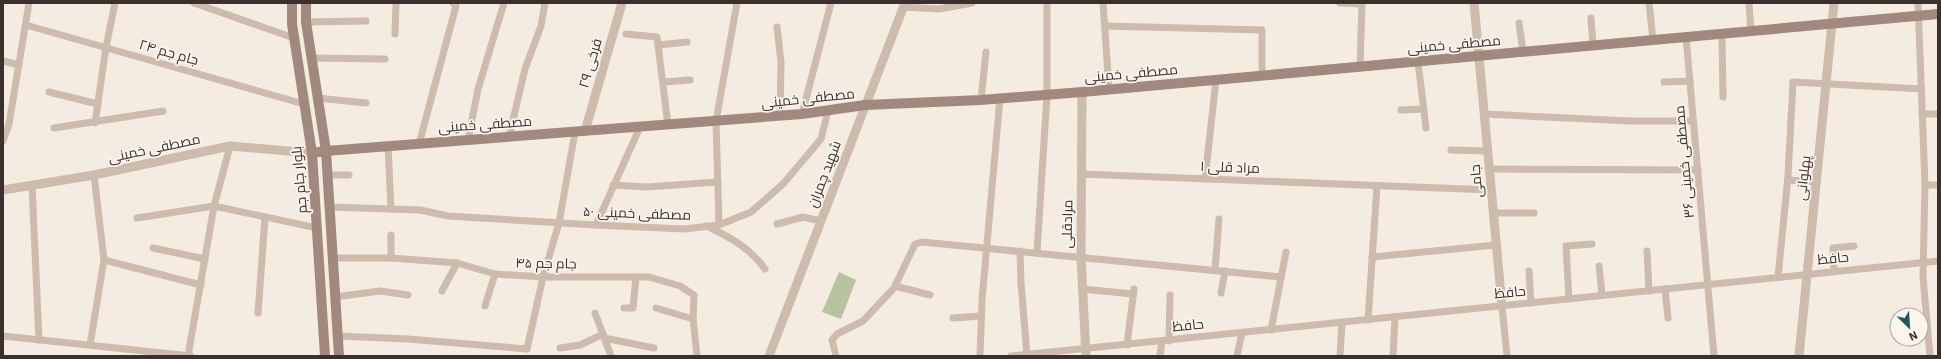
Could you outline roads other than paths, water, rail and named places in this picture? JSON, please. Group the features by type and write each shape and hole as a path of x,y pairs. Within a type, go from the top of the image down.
{"main road":[{"name":"بلوار جام جم","path":"292,3 294,38 312,153 325,356"},
{"name":"بلوار جام جم","path":"306,3 306,22 326,151 339,356"},
{"name":"مصطفی خمینی","path":"312,153 780,116 828,111 865,105 981,100 1047,95 1751,32 1832,22 1938,14"}],"street":[{"path":"3,141 19,65 29,3"},
{"path":"95,123 106,47 116,3"},
{"path":"194,3 294,38"},
{"path":"395,34 396,3"},
{"path":"419,144 456,6 453,3"},
{"path":"468,140 478,89 504,3"},
{"path":"509,137 526,69 541,26 545,3"},
{"name":"فرخی ۲۹","path":"580,131 622,3"},
{"path":"720,225 716,121 737,3"},
{"path":"802,114 831,3"},
{"path":"904,5 938,9 972,3"},
{"path":"1037,252 1047,95 1047,3"},
{"path":"1103,3 1109,89"},
{"path":"1340,3 1362,4 1360,67"},
{"name":"جامی","path":"1474,3 1507,356"},
{"path":"1649,3 1653,40"},
{"path":"1749,3 1751,32"},
{"name":"پهلوانی","path":"1799,356 1834,3"},
{"path":"1918,3 1925,185 1923,277 1930,356"},
{"name":"شهید چمران","path":"769,356 904,5"},
{"path":"1591,18 1593,46"},
{"path":"306,22 366,21"},
{"path":"1519,23 1523,52"},
{"name":"جام جم ۲۴","path":"26,25 304,104"},
{"path":"1105,26 1262,30 1262,76"},
{"path":"777,27 781,62 780,116"},
{"path":"626,34 657,37 668,125"},
{"path":"1722,34 1723,97"},
{"name":"مصطفی خمینی ۳۶","path":"1686,38 1714,356"},
{"path":"658,45 687,42"},
{"path":"981,100 986,52"},
{"path":"311,58 385,59"},
{"path":"3,61 19,65"},
{"path":"1418,62 1426,128"},
{"path":"663,82 690,80"},
{"path":"1205,179 1216,80"},
{"path":"1664,82 1690,81"},
{"path":"1778,277 1788,178 1793,82 1922,89"},
{"path":"49,92 98,104"},
{"name":"مرادقلی","path":"1082,92 1080,256 1086,353"},
{"path":"318,98 366,104"},
{"path":"980,356 981,316 1000,98"},
{"path":"1401,110 1424,109"},
{"path":"54,128 95,123 163,111"},
{"name":"مصطفی خمینی ۵۰","path":"329,207 420,210 448,216 596,225 684,229 720,225 751,212 783,184 821,139 828,111"},
{"path":"1484,114 1630,122 1693,121"},
{"path":"1922,114 1938,114"},
{"path":"596,225 640,127"},
{"path":"338,336 408,339 527,349 543,277 559,223 580,131"},
{"path":"188,356 214,206 230,146"},
{"name":"مصطفی خمینی","path":"3,190 94,175 230,146 312,153"},
{"path":"388,146 391,209"},
{"path":"1451,150 1488,151"},
{"path":"1489,169 1698,170"},
{"name":"مراد قلی ۱","path":"1081,174 1491,190"},
{"path":"90,345 104,260 94,175"},
{"path":"327,176 349,175"},
{"path":"1788,178 1817,182"},
{"path":"613,185 646,187 718,182"},
{"path":"32,185 39,340"},
{"path":"1925,185 1938,185"},
{"path":"1368,320 1377,186"},
{"path":"137,218 214,206 317,228"},
{"path":"1493,213 1534,212"},
{"path":"258,314 265,217"},
{"path":"778,224 803,217 821,221"},
{"path":"1215,270 1219,219"},
{"path":"707,226 735,240 750,251 755,255 765,269"},
{"path":"391,235 391,258"},
{"path":"836,356 832,340 837,334 863,321 895,286 915,244 929,242 1281,277"},
{"path":"1569,299 1566,246 1592,244"},
{"path":"1372,257 1496,245"},
{"path":"1834,272 1833,248 1854,246"},
{"path":"153,248 205,259"},
{"path":"1020,251 1027,355"},
{"path":"1647,251 1649,291"},
{"path":"1271,330 1286,252"},
{"name":"جام جم ۴۵","path":"333,258 391,258 456,263 495,274 543,277 649,277 680,286 694,295 693,319 697,356"},
{"path":"104,260 201,285"},
{"name":"حافظ","path":"1011,356 1086,353 1127,345 1938,260"},
{"path":"442,291 456,263"},
{"path":"1599,266 1602,296"},
{"path":"1221,293 1225,271"},
{"path":"1529,271 1531,303"},
{"path":"485,306 495,274"},
{"path":"624,308 633,308 636,277"},
{"path":"895,286 930,296"},
{"path":"1082,289 1134,292 1127,345"},
{"path":"1665,289 1668,318"},
{"path":"335,297 380,291 408,295"},
{"path":"1160,356 1165,341 1170,295"},
{"path":"656,308 693,319"},
{"path":"595,313 611,356"},
{"path":"953,318 981,316"},
{"path":"1393,356 1395,317"},
{"path":"1340,356 1342,322"},
{"path":"1237,356 1242,333"},
{"path":"3,336 192,356"},
{"path":"560,348 580,345 604,336 654,348"}]}
